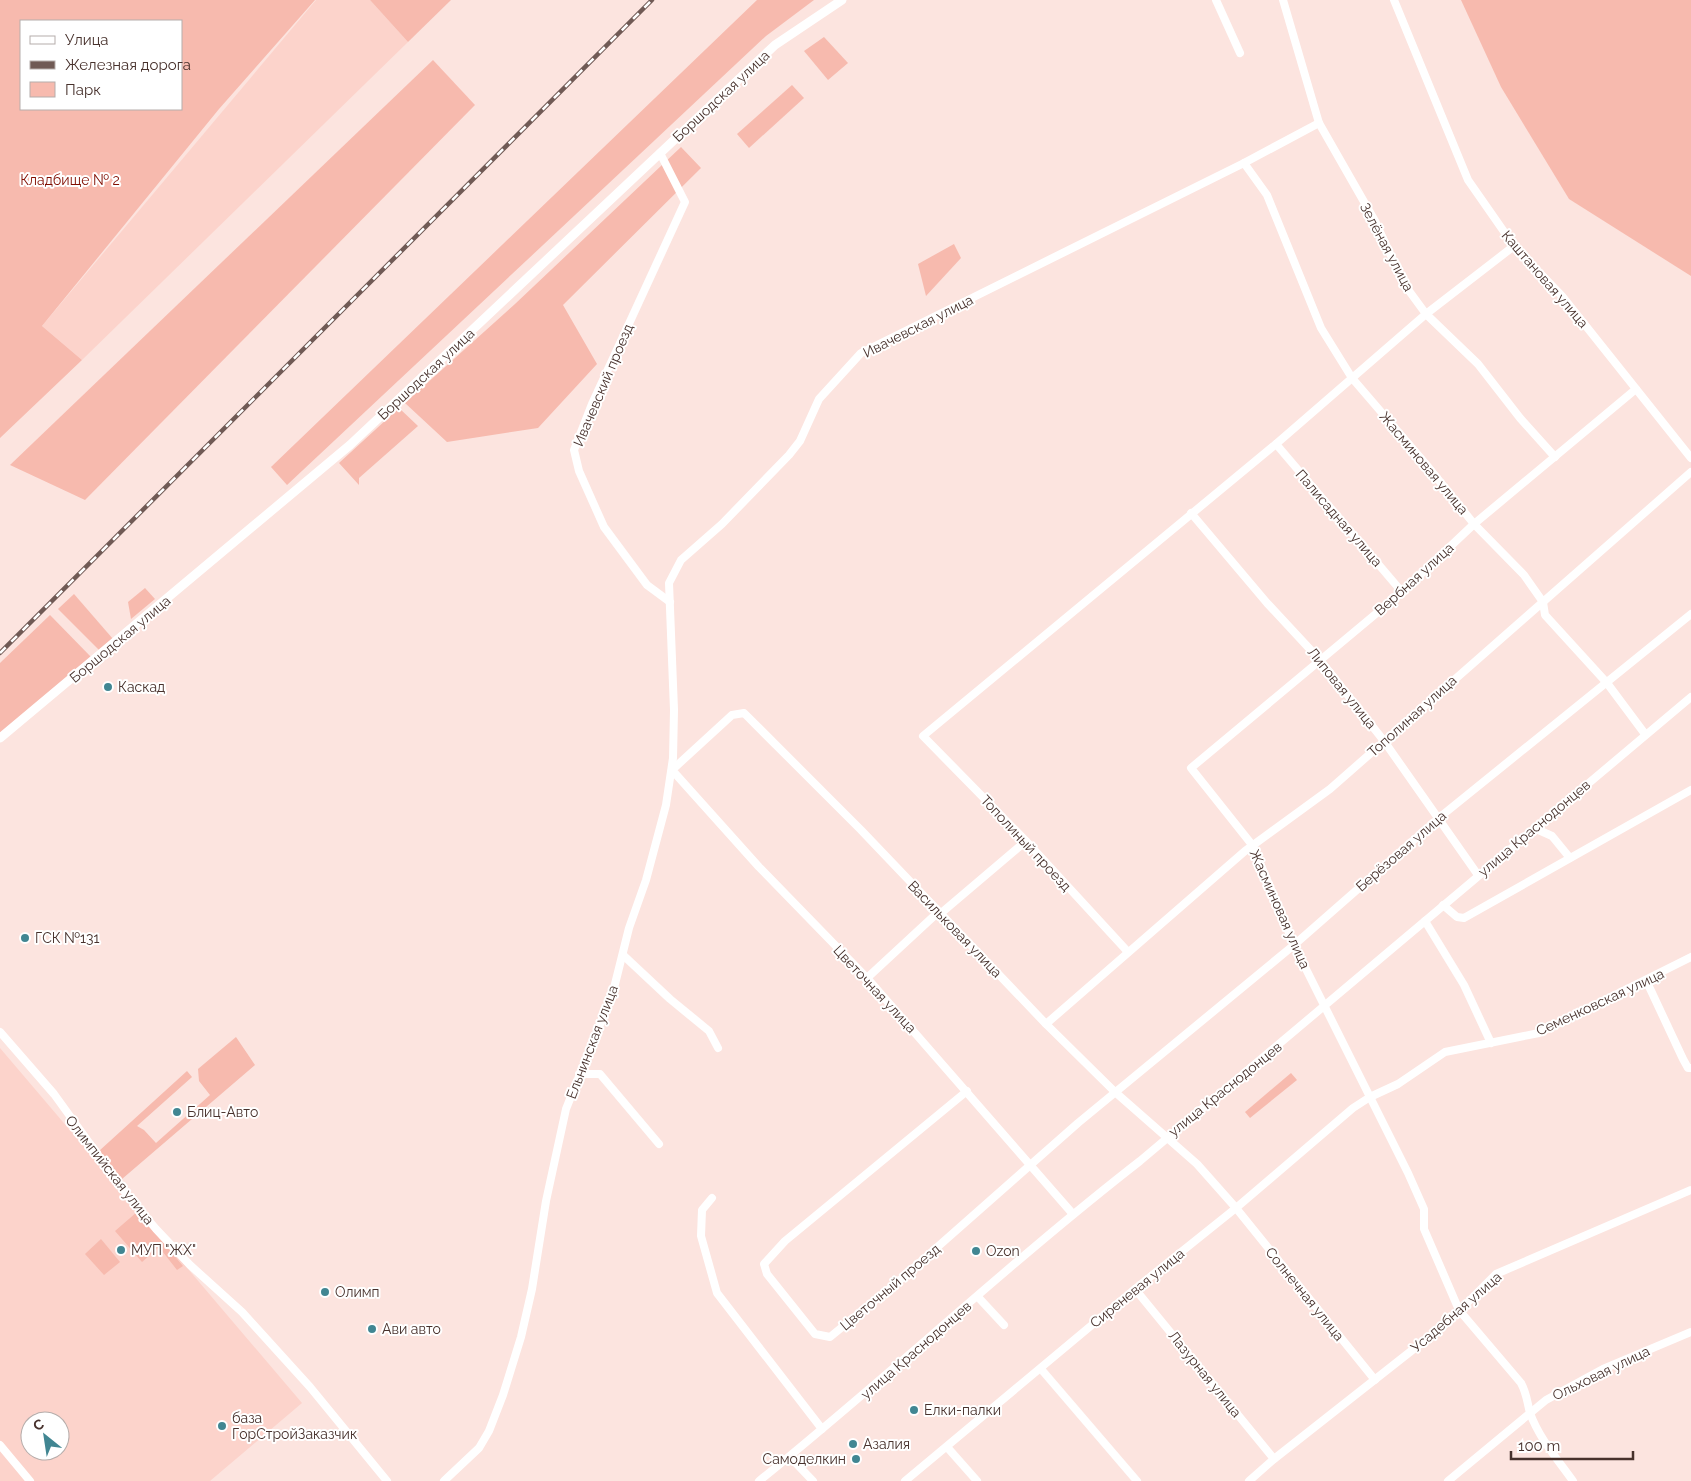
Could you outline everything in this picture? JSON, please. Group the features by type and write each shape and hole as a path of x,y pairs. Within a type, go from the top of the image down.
{"street":[{"name":"Боршодская улица","path":"0,738 350,444 775,45 842,0"},
{"path":"1216,0 1240,53"},
{"name":"Зелёная улица","path":"1283,0 1319,123 1374,221 1404,284 1426,314 1478,364 1520,418 1555,457"},
{"name":"Каштановая улица","path":"1394,0 1468,180 1514,246 1562,296 1691,458"},
{"name":"Ивачевская улица","path":"669,583 681,560 722,524 789,455 800,441 819,399 861,353 1244,163 1319,123"},
{"name":"Ивачевский проезд","path":"660,154 685,202 592,404 574,450 579,471 604,527 647,585 670,602"},
{"name":"Жасминовая улица","path":"1244,163 1267,195 1321,328 1352,378 1425,463 1474,524 1524,575 1543,602 1545,615 1607,683 1645,734"},
{"path":"1191,513 1276,444 1426,314 1514,246"},
{"name":"Вербная улица","path":"1191,768 1402,592 1474,524 1636,389"},
{"name":"Палисадная улица","path":"1276,444 1402,592"},
{"name":"Тополиная улица","path":"1046,1024 1253,846 1330,789 1691,472"},
{"name":"Липовая улица","path":"1191,513 1267,603 1320,660 1384,740 1440,817 1478,875"},
{"name":"Тополиный проезд","path":"1128,952 1026,841 923,736 1191,513"},
{"name":"Ельнинская улица","path":"444,1481 479,1448 489,1431 503,1395 521,1337 532,1289 546,1201 566,1109 610,998 629,928 646,880 666,805 672,770 674,710 669,583"},
{"name":"Берёзовая улица","path":"1115,1092 1294,945 1440,817 1691,614"},
{"name":"улица Краснодонцев","path":"759,1481 790,1457 978,1297 1072,1213 1140,1161 1167,1136 1324,1007 1691,697"},
{"name":"Васильковая улица","path":"672,770 732,714 744,713 861,830 1046,1024 1115,1092 1197,1164 1236,1208"},
{"name":"Жасминовая улица","path":"1191,768 1253,846 1294,945 1424,1209 1424,1229 1459,1310 1521,1383 1528,1396 1530,1412 1543,1439 1573,1481"},
{"name":"Цветочная улица","path":"672,770 759,867 867,978 1072,1213"},
{"path":"1444,905 1457,917 1464,918 1691,790"},
{"path":"1534,828 1552,836 1570,858"},
{"path":"867,978 934,916 940,914 1026,841"},
{"path":"1425,921 1464,985 1491,1043"},
{"path":"623,955 709,1032 718,1048"},
{"name":"Семенковская улица","path":"1370,1097 1398,1084 1445,1052 1539,1033 1691,957"},
{"path":"1646,980 1683,1059 1688,1068 1691,1068"},
{"name":"Олимпийская улица","path":"0,1032 54,1094 124,1191 156,1229 190,1265 242,1312 310,1387 387,1481"},
{"path":"579,1074 600,1074 659,1144"},
{"name":"Цветочный проезд","path":"967,1091 786,1241 764,1264 767,1274 815,1334 830,1337 900,1280 1030,1164 1115,1092"},
{"name":"Сиреневая улица","path":"905,1481 1135,1289 1236,1208 1338,1121 1370,1097"},
{"name":"Усадебная улица","path":"1249,1481 1274,1459 1448,1322 1496,1274 1691,1190"},
{"path":"712,1198 702,1210 701,1236 717,1294 822,1429"},
{"name":"Солнечная улица","path":"1236,1208 1375,1380"},
{"name":"Лазурная улица","path":"1135,1289 1274,1459"},
{"path":"978,1297 1004,1325"},
{"name":"Ольховая улица","path":"1448,1481 1546,1400 1603,1369 1691,1332"},
{"path":"1041,1369 1137,1481"},
{"path":"0,1445 30,1481"},
{"path":"947,1447 977,1481"},
{"path":"790,1457 813,1481"}],"shaded area":[{"path":"316,0 370,0 408,42 82,360 42,326"},
{"path":"0,1048 302,1403 210,1481 0,1481"}],"green space":[{"name":"Кладбище № 2","path":"0,0 315,0 219,109 42,326 82,360 0,438"},
{"path":"370,0 451,0 408,42"},
{"path":"757,0 814,0 766,36 287,485 271,467"},
{"path":"1461,0 1691,0 1691,276 1569,199 1501,87"},
{"path":"824,37 848,63 828,80 804,51"},
{"path":"433,60 475,105 85,500 10,465"},
{"path":"792,85 804,98 749,148 737,134"},
{"path":"681,147 701,168 563,305 597,364 538,428 447,442 405,403 515,304"},
{"path":"954,244 961,258 926,296 918,264"},
{"path":"399,408 418,426 359,478 359,485 339,463"},
{"path":"145,588 155,599 131,619 128,602"},
{"path":"74,594 113,639 100,651 58,609"},
{"path":"50,615 92,658 0,734 0,663"},
{"path":"236,1037 255,1065 122,1179 99,1151 187,1071 192,1077 137,1126 144,1130 156,1143 210,1095 199,1081 198,1069"},
{"path":"1291,1073 1297,1080 1250,1118 1245,1112"},
{"path":"137,1212 183,1266 177,1270 159,1247 142,1262 115,1231"},
{"path":"101,1239 120,1262 104,1275 85,1254"}],"railway":[{"path":"0,653 652,0"}],"place":[{"name":"Каскад","path":"108,687"},
{"name":"ГСК №131","path":"25,938"},
{"name":"Блиц-Авто","path":"177,1112"},
{"name":"МУП \"ЖХ\"","path":"121,1250"},
{"name":"Ozon","path":"976,1251"},
{"name":"Олимп","path":"325,1292"},
{"name":"Ави авто","path":"372,1329"},
{"name":"Елки-палки","path":"914,1410"},
{"name":"база ГорСтройЗаказчик","path":"222,1426"},
{"name":"Азалия","path":"853,1444"},
{"name":"Самоделкин","path":"856,1459"}]}
